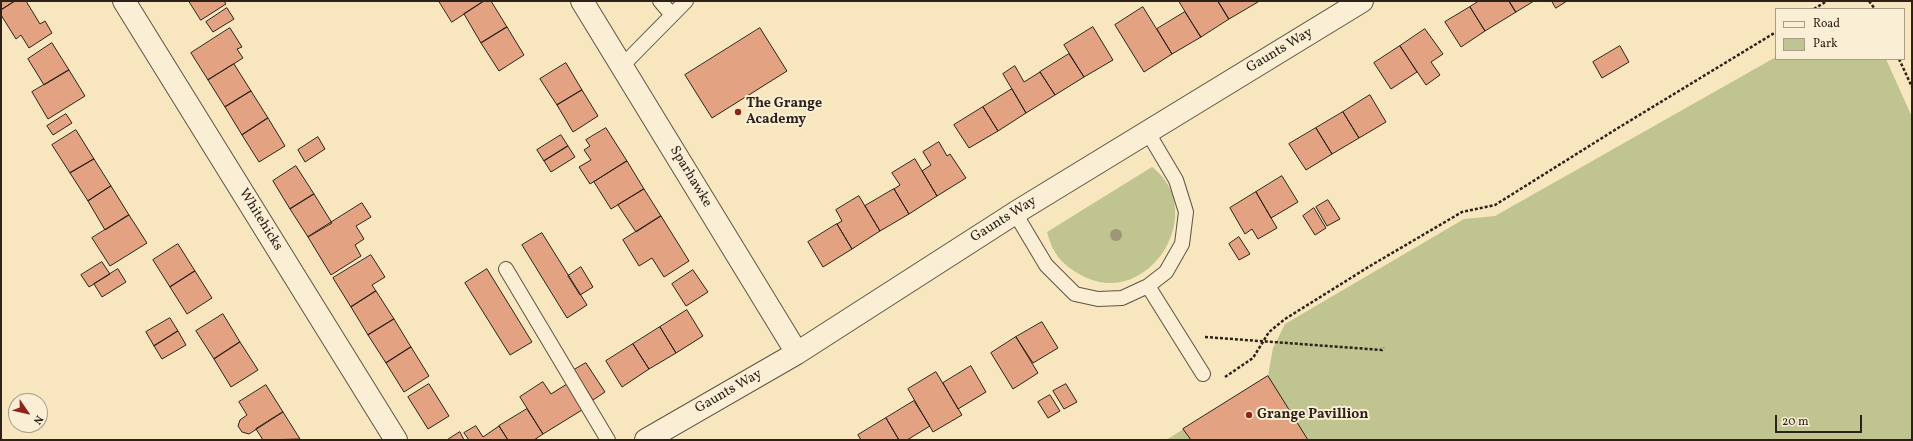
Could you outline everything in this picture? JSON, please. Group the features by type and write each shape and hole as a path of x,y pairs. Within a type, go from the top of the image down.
{"street":[{"name":"Whitehicks","path":"124,1 396,440"},
{"name":"Sparhawke","path":"582,1 797,353"},
{"name":"Gaunts Way","path":"646,440 797,353 1015,213 1357,2"}],"lane":[{"path":"660,1 672,15"},
{"path":"622,66 686,1"},
{"path":"1015,213 1046,265 1075,294 1098,300 1122,298 1148,286 1166,272 1182,244 1186,212 1176,180 1147,132"},
{"path":"506,270 608,440"},
{"path":"1148,286 1203,374"}],"path":[{"path":"1816,8 1827,1"},
{"path":"1203,374 1222,379 1253,358 1262,341 1269,332 1285,319 1370,266 1462,212 1495,205 1775,33"},
{"path":"1899,60 1912,87"},
{"path":"1179,334 1382,350 1384,348"}],"green space":[{"path":"1775,58 1775,60 1886,60 1912,117 1912,440 1166,440 1268,376 1273,348 1285,324 1464,219 1495,216"},
{"path":"1152,167 1169,186 1175,208 1173,231 1163,252 1148,269 1128,280 1105,283 1081,275 1068,267 1055,252 1047,232"}],"building":[{"path":"1,1 15,1 1,10"},
{"path":"15,1 26,1 40,24 45,21 52,33 29,48 21,35 16,39 1,15 1,10"},
{"path":"189,1 224,1 226,4 201,20"},
{"path":"439,1 484,1 452,22"},
{"path":"484,1 491,1 507,27 481,43 464,14"},
{"path":"1179,1 1218,1 1229,19 1201,37"},
{"path":"1218,1 1258,1 1258,2 1229,19"},
{"path":"1479,1 1509,1 1516,12 1485,31 1470,7"},
{"path":"1509,1 1534,1 1516,12"},
{"path":"1552,1 1567,1 1556,8"},
{"path":"1143,7 1172,54 1144,72 1115,25"},
{"path":"1470,7 1485,31 1461,47 1445,22"},
{"path":"227,8 234,19 213,32 206,22"},
{"path":"1185,12 1201,37 1172,54 1157,29"},
{"path":"507,27 524,55 499,71 481,43"},
{"path":"1093,27 1113,60 1084,77 1064,45"},
{"path":"230,28 242,47 237,49 243,58 208,80 191,53"},
{"path":"760,28 787,71 712,118 685,75"},
{"path":"1425,29 1443,54 1431,62 1440,75 1426,85 1400,46"},
{"path":"52,43 69,70 44,85 28,59"},
{"path":"1400,46 1417,72 1391,89 1374,63"},
{"path":"1620,46 1629,62 1602,78 1593,62"},
{"path":"1069,54 1084,77 1055,95 1040,72"},
{"path":"566,63 582,90 557,105 540,79"},
{"path":"234,64 251,91 225,107 208,80"},
{"path":"1015,66 1024,82 1040,72 1055,95 1026,113 1003,74"},
{"path":"69,70 85,96 48,119 32,92"},
{"path":"1012,89 1026,113 998,131 983,107"},
{"path":"582,90 598,116 573,132 557,105"},
{"path":"251,91 268,118 242,135 225,107"},
{"path":"1370,95 1386,122 1359,138 1343,112"},
{"path":"983,107 998,131 969,148 954,125"},
{"path":"1343,112 1359,138 1332,154 1316,128"},
{"path":"66,114 72,123 53,135 47,126"},
{"path":"268,118 285,146 259,162 242,135"},
{"path":"606,128 627,161 590,184 579,167 591,160 584,150 590,146 586,140"},
{"path":"1316,128 1332,154 1306,170 1289,144"},
{"path":"76,130 94,159 70,173 52,145"},
{"path":"561,135 568,146 544,161 537,150"},
{"path":"318,137 325,149 305,162 298,150"},
{"path":"939,142 947,156 950,154 966,178 937,196 922,171 931,165 923,152"},
{"path":"568,146 575,157 551,172 544,161"},
{"path":"94,159 111,186 88,201 70,173"},
{"path":"915,159 937,196 909,214 894,189 900,185 892,173"},
{"path":"627,161 644,189 611,209 594,182"},
{"path":"296,166 314,194 290,209 273,181"},
{"path":"1282,176 1298,202 1271,218 1256,192"},
{"path":"111,186 129,215 105,230 88,201"},
{"path":"644,189 661,216 636,232 618,205"},
{"path":"894,189 909,214 880,231 865,206"},
{"path":"1256,192 1277,228 1258,239 1252,229 1245,234 1230,208"},
{"path":"314,194 332,223 308,237 290,209"},
{"path":"859,196 880,231 852,249 837,224 842,221 836,210"},
{"path":"1328,200 1340,219 1327,226 1316,207"},
{"path":"362,203 371,217 356,226 364,239 355,245 361,256 331,275 308,237"},
{"path":"1314,208 1326,228 1315,235 1303,216"},
{"path":"129,215 147,243 110,266 92,238"},
{"path":"661,216 689,261 664,277 652,258 639,266 623,240"},
{"path":"837,224 852,249 823,267 808,242"},
{"path":"542,233 587,305 567,318 522,245"},
{"path":"1239,237 1250,254 1239,260 1229,244"},
{"path":"178,244 195,271 170,287 153,260"},
{"path":"371,255 385,277 372,285 376,291 351,307 333,278"},
{"path":"102,262 110,274 89,287 81,275"},
{"path":"581,267 593,287 580,295 568,276"},
{"path":"118,269 126,282 102,297 94,284"},
{"path":"487,269 532,342 510,355 465,283"},
{"path":"693,270 708,292 686,306 672,284"},
{"path":"195,271 212,298 187,314 170,287"},
{"path":"376,291 394,319 368,335 351,307"},
{"path":"687,310 703,336 676,353 660,327"},
{"path":"223,314 240,342 214,359 196,331"},
{"path":"170,318 178,331 154,346 146,332"},
{"path":"394,319 411,347 386,363 368,335"},
{"path":"1042,322 1058,348 1033,363 1016,337"},
{"path":"660,327 676,353 649,369 633,344"},
{"path":"178,331 186,345 162,359 154,346"},
{"path":"1016,337 1038,373 1013,389 991,353"},
{"path":"240,342 258,370 231,387 214,359"},
{"path":"633,344 649,369 622,387 606,361"},
{"path":"411,347 429,376 404,392 386,363"},
{"path":"586,363 605,392 593,400 574,370"},
{"path":"971,366 986,392 958,409 943,383"},
{"path":"936,372 962,415 933,432 908,389"},
{"name":"Grange Pavillion","path":"1268,376 1308,440 1191,440 1183,429"},
{"path":"543,382 551,394 567,384 582,410 543,434 520,397"},
{"path":"429,384 449,416 428,429 408,397"},
{"path":"1066,384 1077,402 1064,409 1053,391"},
{"path":"266,385 283,412 249,434 242,432 238,426 240,420 247,415 239,402"},
{"path":"1050,395 1060,411 1048,418 1038,402"},
{"path":"914,401 930,426 907,440 899,440 886,418"},
{"path":"527,409 543,434 534,440 508,440 499,426"},
{"path":"283,412 300,439 263,440 256,429"},
{"path":"886,418 899,440 861,440 858,435"},
{"path":"476,426 483,437 499,426 508,440 469,440 464,433"},
{"path":"460,432 464,440 447,440"}],"place":[{"name":"The Grange Academy","path":"738,112"},
{"name":"Grange Pavillion","path":"1249,415"}]}
